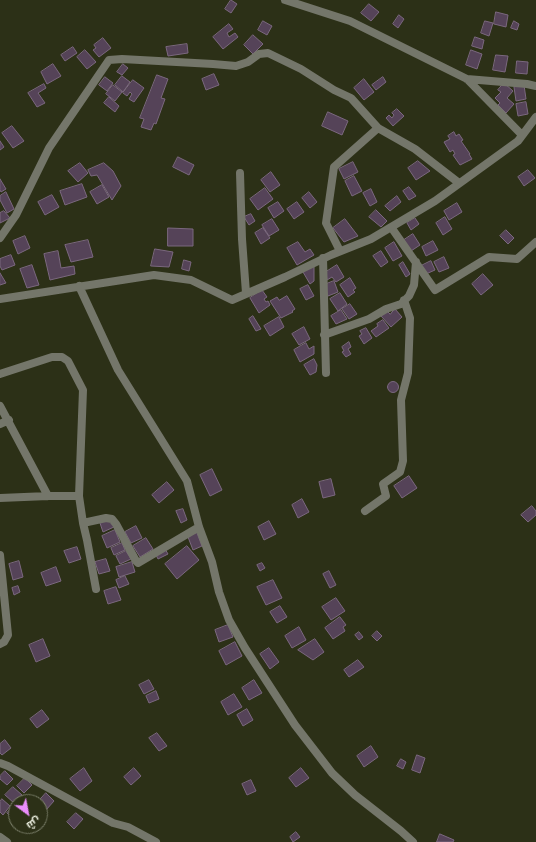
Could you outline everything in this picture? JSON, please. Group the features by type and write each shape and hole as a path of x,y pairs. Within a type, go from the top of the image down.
{"street":[{"path":"285,0 350,21 467,79 522,135"},
{"path":"0,238 16,215 49,148 109,60 122,59 236,66 248,62 259,54 268,53 301,69 334,90 351,98 378,128 416,149 459,183"},
{"path":"467,79 536,86"},
{"path":"0,299 154,275 191,280 232,300 285,277 323,258 371,239 391,228 435,201 518,141 536,117"},
{"path":"340,251 326,223 334,167 378,128"},
{"path":"240,173 242,239 246,293"},
{"path":"391,228 435,290 489,257 517,259 536,242"},
{"path":"323,258 326,373"},
{"path":"324,335 369,319 386,308 401,304 409,296 414,285 416,262"},
{"path":"79,286 118,370 187,481 212,562 219,592 229,620 245,648 295,725 332,773 355,795 413,842"},
{"path":"366,511 386,496 383,484 400,472 404,461 401,400 408,373 410,318 404,300"},
{"path":"0,374 52,357 62,357 68,361 83,390 79,496 96,589"},
{"path":"0,406 9,420 48,496"},
{"path":"0,424 9,420"},
{"path":"0,498 79,496"},
{"path":"83,523 106,518 112,519 138,562 200,527"},
{"path":"0,555 8,634 4,642 0,644"},
{"path":"0,763 114,823 128,827 156,842"},
{"path":"0,837 7,842"}],"building":[{"path":"231,0 237,4 231,13 225,9"},
{"path":"369,4 379,12 371,21 361,13"},
{"path":"496,12 508,15 506,27 494,24"},
{"path":"399,15 404,19 398,28 393,24"},
{"path":"263,21 272,26 267,35 258,30"},
{"path":"485,21 493,23 489,36 481,33"},
{"path":"514,21 519,24 517,30 511,28"},
{"path":"229,24 233,29 227,33 229,37 235,33 238,37 223,49 213,37"},
{"path":"253,35 263,44 253,54 244,45"},
{"path":"475,37 484,40 482,49 472,46"},
{"path":"103,38 111,48 99,57 93,50 96,48 94,45"},
{"path":"187,44 188,53 168,56 166,47"},
{"path":"73,47 77,53 65,61 61,55"},
{"path":"85,50 96,62 87,69 77,57"},
{"path":"471,50 482,54 477,69 466,65"},
{"path":"496,55 508,56 505,72 493,70"},
{"path":"517,61 528,62 527,74 516,73"},
{"path":"53,64 61,76 47,84 41,72"},
{"path":"123,64 128,68 122,75 117,72"},
{"path":"214,74 219,85 206,90 202,79"},
{"path":"157,75 168,79 161,98 165,99 156,124 154,123 151,130 141,127 144,119 140,118"},
{"path":"122,76 130,82 123,92 115,85"},
{"path":"105,77 113,83 107,91 99,85"},
{"path":"383,77 386,82 376,90 372,85"},
{"path":"364,79 374,92 364,100 354,88"},
{"path":"133,80 144,88 134,102 129,99 132,94 130,92 127,96 123,93"},
{"path":"504,83 513,91 507,98 514,104 506,113 498,105 500,103 495,98 501,92 498,90"},
{"path":"44,84 46,88 38,93 45,103 37,107 28,93"},
{"path":"113,85 122,92 115,101 106,94"},
{"path":"524,85 526,99 516,101 514,87"},
{"path":"109,97 119,106 115,112 104,103"},
{"path":"526,102 528,114 518,116 516,104"},
{"path":"397,109 404,116 393,126 386,118 389,115 392,118 394,115 392,113"},
{"path":"328,112 348,121 342,135 322,126"},
{"path":"12,126 24,141 13,148 2,133"},
{"path":"454,132 456,136 459,134 463,140 461,141 472,159 460,165 453,155 455,154 453,150 450,152 444,142 450,139 448,136"},
{"path":"0,141 4,147 0,150"},
{"path":"178,157 194,165 189,175 173,167"},
{"path":"418,161 430,171 416,180 408,168"},
{"path":"353,162 358,172 344,179 339,169"},
{"path":"80,163 88,173 78,182 68,171"},
{"path":"104,163 113,171 121,186 112,200 97,175 91,176 88,170"},
{"path":"528,170 535,178 524,186 518,177"},
{"path":"271,172 280,185 270,192 261,180"},
{"path":"354,176 362,191 352,196 345,181"},
{"path":"0,179 6,189 1,192 0,190"},
{"path":"82,184 87,197 65,205 60,191"},
{"path":"102,185 109,197 97,204 90,192"},
{"path":"409,187 416,196 409,200 403,191"},
{"path":"265,188 273,199 258,210 250,199"},
{"path":"371,189 377,202 370,206 363,193"},
{"path":"6,192 14,209 7,213 0,200 0,196"},
{"path":"309,192 317,202 310,208 302,198"},
{"path":"52,195 59,207 45,215 38,202"},
{"path":"397,196 401,202 390,211 385,206"},
{"path":"278,202 284,211 274,218 268,208"},
{"path":"297,202 304,212 294,219 287,209"},
{"path":"457,203 462,212 449,220 444,211"},
{"path":"376,210 387,221 381,227 369,217"},
{"path":"4,211 10,218 0,223 0,213"},
{"path":"251,214 255,221 249,225 244,217"},
{"path":"445,217 452,229 443,235 436,223"},
{"path":"415,218 419,224 411,230 407,223"},
{"path":"272,219 279,230 269,236 262,225"},
{"path":"345,219 358,236 344,242 333,228"},
{"path":"168,228 193,229 193,246 168,246"},
{"path":"263,228 270,238 261,244 255,233"},
{"path":"506,230 514,238 508,244 500,236"},
{"path":"413,234 420,245 411,251 404,240"},
{"path":"25,236 30,248 18,254 13,241"},
{"path":"88,240 93,257 71,262 65,245"},
{"path":"433,241 438,250 426,256 422,247"},
{"path":"298,242 305,252 310,249 314,255 297,265 287,248"},
{"path":"394,242 402,256 393,261 385,248"},
{"path":"155,249 173,252 169,267 151,266"},
{"path":"58,251 61,268 74,266 75,274 50,280 44,254"},
{"path":"381,251 388,262 381,267 373,256"},
{"path":"11,255 15,265 2,270 0,266 0,259"},
{"path":"444,257 449,268 439,272 434,262"},
{"path":"184,260 191,262 189,271 182,269"},
{"path":"431,261 435,270 426,274 421,266"},
{"path":"403,262 410,274 406,277 399,265"},
{"path":"32,265 39,285 27,288 20,269"},
{"path":"337,265 344,277 336,282 332,277 327,280 326,272"},
{"path":"314,266 314,281 310,284 303,272"},
{"path":"0,273 6,283 0,285"},
{"path":"483,274 493,285 481,295 472,284"},
{"path":"350,278 356,288 353,290 355,292 348,297 340,285"},
{"path":"334,281 338,292 328,296 324,285"},
{"path":"308,285 314,296 306,300 300,289"},
{"path":"262,290 267,297 264,299 266,302 268,301 270,305 259,313 250,298"},
{"path":"340,293 347,304 338,311 330,299"},
{"path":"287,296 295,309 292,311 293,312 281,318 270,301 277,297 279,300"},
{"path":"350,304 357,314 349,319 342,309"},
{"path":"395,309 402,317 391,327 381,316 387,311 390,314"},
{"path":"341,310 347,319 336,324 331,316"},
{"path":"253,316 261,329 256,331 249,319"},
{"path":"279,317 284,327 270,336 264,326"},
{"path":"383,320 389,328 376,337 371,331"},
{"path":"304,327 310,339 299,345 292,334"},
{"path":"366,328 372,338 364,344 359,336 362,334 360,331"},
{"path":"349,342 351,347 348,349 351,354 346,357 342,352 344,351 342,347"},
{"path":"306,343 309,349 314,346 314,354 300,362 294,350"},
{"path":"314,359 317,365 316,372 310,375 304,365"},
{"path":"393,381 397,383 399,387 397,391 393,393 389,391 387,387 389,383"},
{"path":"212,469 222,490 210,496 200,475"},
{"path":"409,476 417,488 402,498 394,486"},
{"path":"331,479 335,495 323,498 319,482"},
{"path":"167,482 174,490 159,503 152,495"},
{"path":"302,499 309,512 298,518 292,505"},
{"path":"532,506 536,511 536,515 528,522 521,515"},
{"path":"183,509 187,520 181,523 176,511"},
{"path":"111,518 114,527 103,532 100,523"},
{"path":"269,521 276,534 264,540 258,527"},
{"path":"136,526 142,538 131,543 125,532"},
{"path":"115,530 120,542 107,548 102,536"},
{"path":"197,533 202,546 193,550 188,537"},
{"path":"146,538 153,549 140,557 133,546"},
{"path":"122,543 125,550 114,555 111,548"},
{"path":"187,546 199,560 177,579 165,564"},
{"path":"77,547 81,559 69,563 64,551"},
{"path":"165,549 168,554 158,559 156,555"},
{"path":"126,551 131,559 120,564 116,556"},
{"path":"106,559 110,571 99,574 95,562"},
{"path":"19,561 23,577 13,580 9,564"},
{"path":"132,562 135,572 119,577 116,567"},
{"path":"262,563 265,568 260,571 257,565"},
{"path":"56,567 61,581 46,586 41,573"},
{"path":"329,571 336,585 330,588 323,574"},
{"path":"125,576 129,584 119,588 116,580"},
{"path":"273,580 282,598 266,605 257,587"},
{"path":"18,586 20,592 14,595 12,588"},
{"path":"116,587 121,600 108,604 104,591"},
{"path":"336,598 345,611 331,620 322,607"},
{"path":"280,606 287,617 277,623 270,612"},
{"path":"340,617 346,625 343,627 345,631 333,639 325,628"},
{"path":"228,625 233,637 219,642 215,630"},
{"path":"299,627 306,640 292,648 285,636"},
{"path":"377,631 382,636 377,641 372,636"},
{"path":"359,632 363,637 359,640 355,635"},
{"path":"43,639 50,656 36,662 29,645"},
{"path":"315,639 324,652 313,660 298,650"},
{"path":"235,642 242,656 226,665 219,651"},
{"path":"269,648 279,662 270,669 260,654"},
{"path":"358,660 364,667 349,677 344,670"},
{"path":"149,680 154,689 144,694 139,685"},
{"path":"254,680 262,693 249,700 242,688"},
{"path":"156,691 159,699 149,703 146,696"},
{"path":"234,694 242,707 228,715 221,702"},
{"path":"247,709 253,720 243,726 237,715"},
{"path":"42,710 49,719 37,728 30,719"},
{"path":"157,733 167,746 159,751 149,738"},
{"path":"5,740 11,748 2,755 0,753 0,744"},
{"path":"371,746 378,757 364,767 357,756"},
{"path":"417,755 425,758 420,773 412,770"},
{"path":"401,759 406,762 403,769 397,766"},
{"path":"84,768 92,781 80,791 70,779"},
{"path":"134,768 141,776 131,785 124,777"},
{"path":"301,768 309,778 296,787 289,778"},
{"path":"5,771 13,779 7,785 0,779 0,776"},
{"path":"25,778 32,785 24,793 17,786"},
{"path":"251,780 256,791 247,795 242,784"},
{"path":"13,787 21,794 8,794 8,798 5,795"},
{"path":"48,795 54,801 48,808"},
{"path":"2,799 8,804 8,809 3,815 0,812 0,802"},
{"path":"76,813 83,819 74,829 67,822"},
{"path":"296,832 300,837 293,842 290,837"},
{"path":"440,834 454,840 453,842 437,842"}]}
